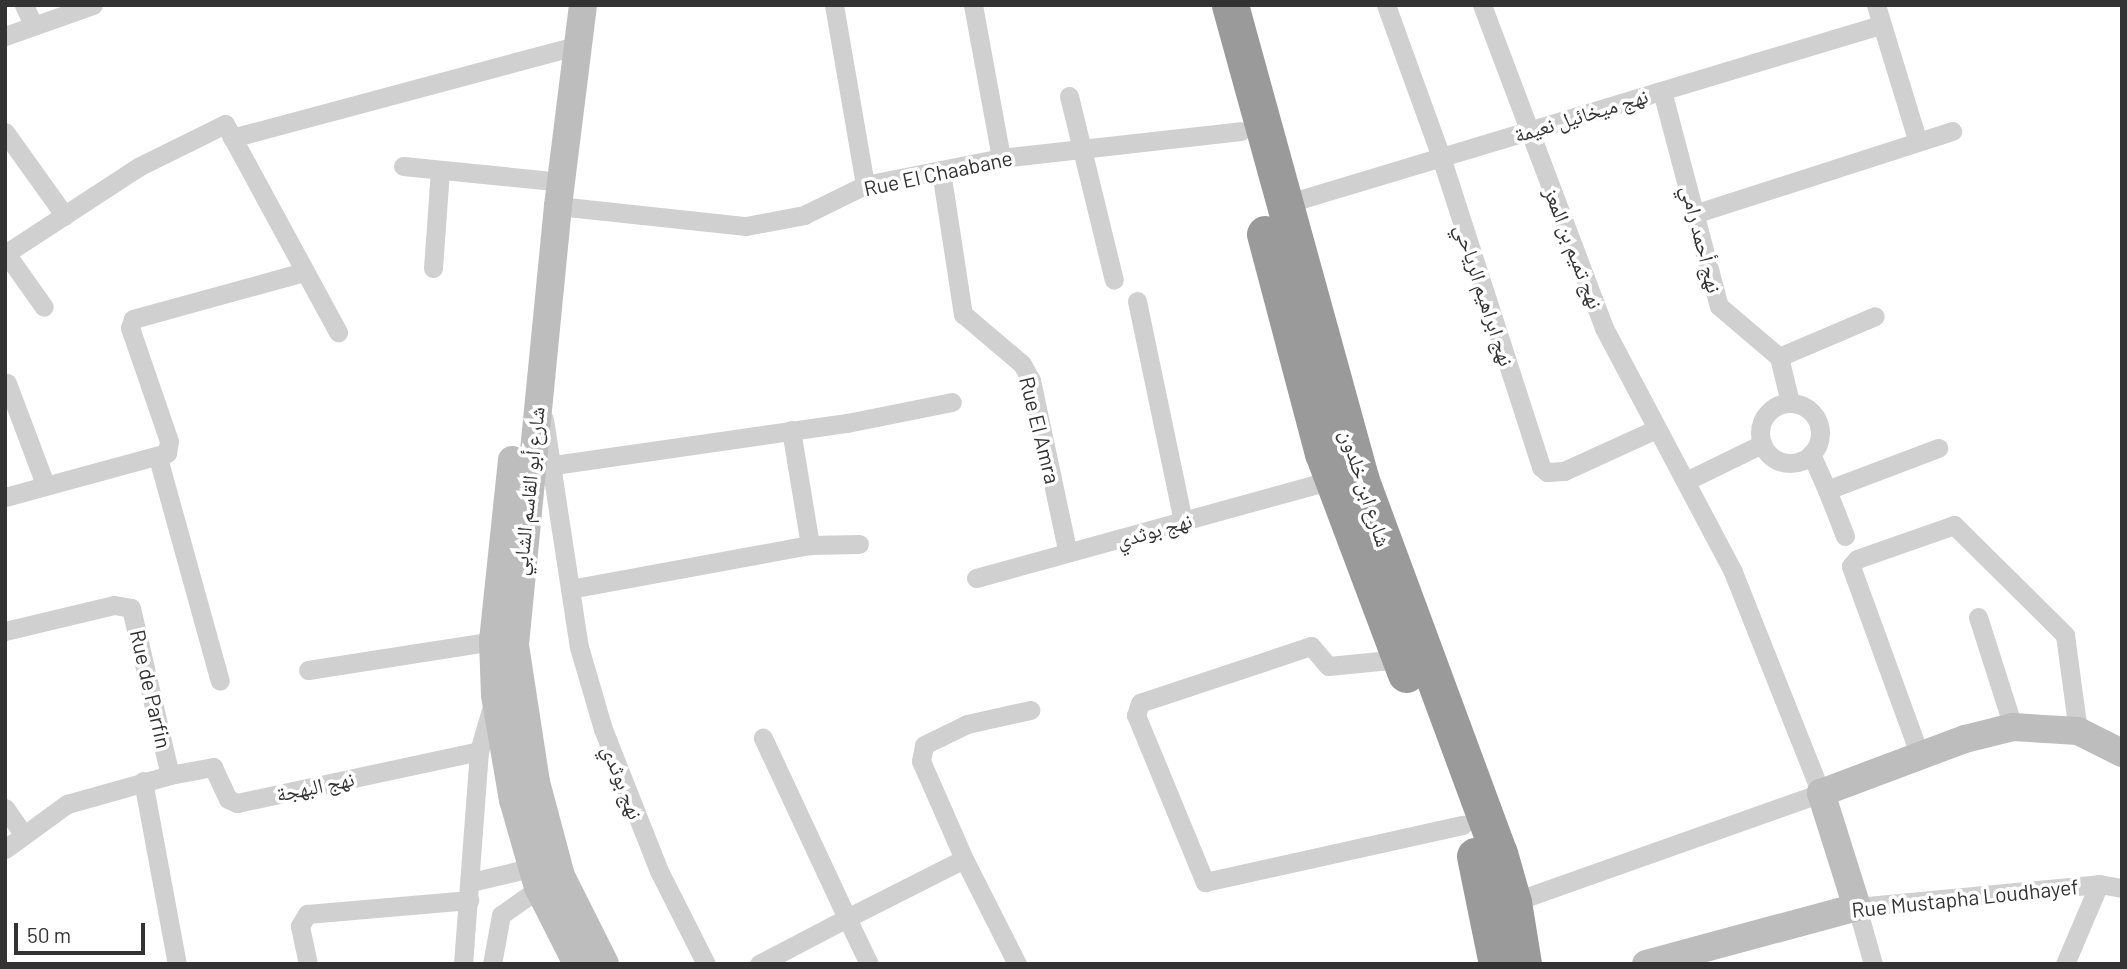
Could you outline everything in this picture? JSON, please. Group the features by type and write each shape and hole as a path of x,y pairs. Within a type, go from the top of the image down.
{"highway":[{"name":"شارع ابن خلدون","path":"1207,5 1332,480 1463,825 1485,893 1497,964"},
{"name":"شارع ابن خلدون","path":"1230,5 1282,205 1372,514 1486,816 1513,902 1523,964"}],"street":[{"path":"24,5 33,24"},
{"path":"5,36 93,5"},
{"name":"شارع أبو القاسم الشابي","path":"564,5 568,46 558,206 515,645 547,873 605,964"},
{"name":"شارع أبو القاسم الشابي","path":"577,964 547,873 513,800 495,695 494,641 532,466 544,180 568,46 583,5"},
{"path":"834,5 865,185"},
{"path":"973,5 1001,158"},
{"name":"نهج ابراهيم الرياحي","path":"1386,5 1441,157 1541,467 1547,472 1564,471 1656,429"},
{"name":"نهج تميم بن المعز","path":"1482,5 1604,328 1686,481 1755,621 1821,793"},
{"path":"1878,15 1918,142"},
{"name":"نهج ميخائيل نعيمة","path":"1282,205 1662,91 1878,15"},
{"path":"232,138 568,46"},
{"name":"نهج أحمد رامي","path":"1662,91 1697,213 1719,306 1779,358"},
{"path":"1069,96 1114,281"},
{"path":"44,307 6,253 140,166 225,124 338,332"},
{"name":"Rue El Chaabane","path":"558,206 746,226 804,215 865,185 1001,158 1082,151 1240,131"},
{"path":"1697,213 1952,131"},
{"path":"5,132 65,216"},
{"path":"403,166 544,180"},
{"path":"433,268 440,170"},
{"name":"Rue El Amra","path":"941,171 963,314 1022,364 1031,380 1067,550"},
{"path":"5,497 45,484 158,458 167,453 169,441 130,328 132,318 304,272"},
{"path":"1137,301 1183,522"},
{"path":"1790,402 1779,358 1875,316"},
{"path":"7,383 45,484"},
{"path":"532,466 791,430 952,402"},
{"path":"1790,402 1812,411 1818,421 1818,444 1811,454 1790,463 1769,454 1762,444 1762,421 1769,411 1790,402"},
{"path":"791,430 810,545"},
{"path":"1686,481 1762,444"},
{"path":"1827,490 1938,448"},
{"path":"1811,454 1845,536"},
{"path":"158,458 220,681"},
{"name":"نهج بوثدي","path":"532,466 570,589 579,647 603,729 659,871 706,964"},
{"name":"نهج بوثدي","path":"976,578 1067,550 1100,546 1332,480"},
{"path":"1920,756 1851,566 1857,559 1954,525 2037,602 2065,635 2078,732"},
{"path":"570,589 810,545 859,544"},
{"name":"Rue de Parfin","path":"5,631 114,606 131,607 170,775"},
{"path":"1978,617 2013,727"},
{"path":"308,670 494,641"},
{"path":"1400,659 1328,667 1311,646 1140,703 1136,715 1205,882 1463,825"},
{"path":"463,964 479,751 495,695"},
{"path":"1017,964 964,859 924,769 924,745 967,724 1030,710"},
{"path":"1513,902 1920,756 2013,727 2078,732 2122,754"},
{"path":"763,738 869,964"},
{"name":"نهج البهجة","path":"170,775 213,767 228,799 237,803 479,751"},
{"path":"5,849 67,804 170,775"},
{"path":"143,781 177,964"},
{"path":"1821,793 1872,964"},
{"path":"5,808 23,834"},
{"path":"759,964 964,859"},
{"path":"308,964 300,926 307,914 470,891 547,873"},
{"path":"492,964 501,915 547,873"},
{"path":"2065,964 2099,884"},
{"name":"Rue Mustapha Loudhayef","path":"1646,964 1857,907 2099,884 2122,888"}]}
